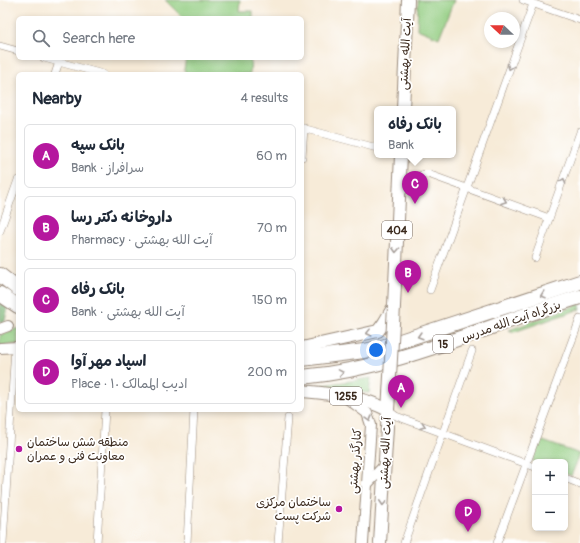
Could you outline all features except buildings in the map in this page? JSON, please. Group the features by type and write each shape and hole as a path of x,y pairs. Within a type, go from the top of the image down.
{"highway":[{"path":"0,275 16,287"},
{"name":"بزرگراه آیت الله مدرس","path":"304,359 364,352 382,347 580,282"},
{"path":"0,294 16,305"},
{"name":"بزرگراه آیت الله مدرس","path":"304,377 335,374 363,368 427,350 580,297"}],"main road":[{"name":"آیت الله بهشتی","path":"403,106 408,0"},
{"name":"آیت الله بهشتی","path":"380,543 402,192 401,158"},
{"path":"304,348 378,331 394,306"},
{"path":"0,348 16,348"},
{"name":"1255","path":"304,391 341,395 373,403 388,410"},
{"name":"کنارگذر بهشتی","path":"341,395 361,407 370,417 371,428 365,541"},
{"path":"367,484 385,465"}],"street":[{"path":"523,0 533,4 542,3 580,20"},
{"path":"430,290 533,4"},
{"path":"0,47 16,51"},
{"path":"52,60 96,72"},
{"path":"56,72 59,62"},
{"path":"304,128 374,147"},
{"path":"535,258 580,132"},
{"path":"402,192 416,178 425,174 550,218"},
{"path":"0,231 16,186"},
{"path":"497,543 580,319"},
{"path":"3,543 16,348"},
{"path":"404,543 472,351"},
{"name":"1255","path":"388,410 396,416 532,466"},
{"path":"97,543 105,412"},
{"path":"187,543 194,412"},
{"path":"278,543 288,418"},
{"path":"568,479 580,484"}],"green space":[{"path":"165,0 240,0 239,11 253,11 253,16 181,16"},
{"path":"418,0 454,0 439,38 417,29"},
{"path":"186,60 251,60 250,72 185,72 184,69"},
{"path":"0,302 8,308 5,320 0,324"},
{"path":"580,304 580,309 514,332 509,330"},
{"path":"16,329 16,344 0,346 0,335"},
{"path":"371,378 369,393 308,389 309,387"},
{"path":"540,440 580,454 571,476 568,474 568,459 533,459"}],"place":[{"name":"بانک رفاه","path":"415,204"},
{"name":"داروخانه دکتر رسا","path":"408,293"},
{"name":"بانک سپه","path":"401,408"},
{"name":"منطقه شش ساختمان معاونت فنی و عمران","path":"19,449"},
{"name":"ساختمان مرکزی شرکت پست","path":"339,509"},
{"name":"اسپاد مهر آوا","path":"468,532"}]}
